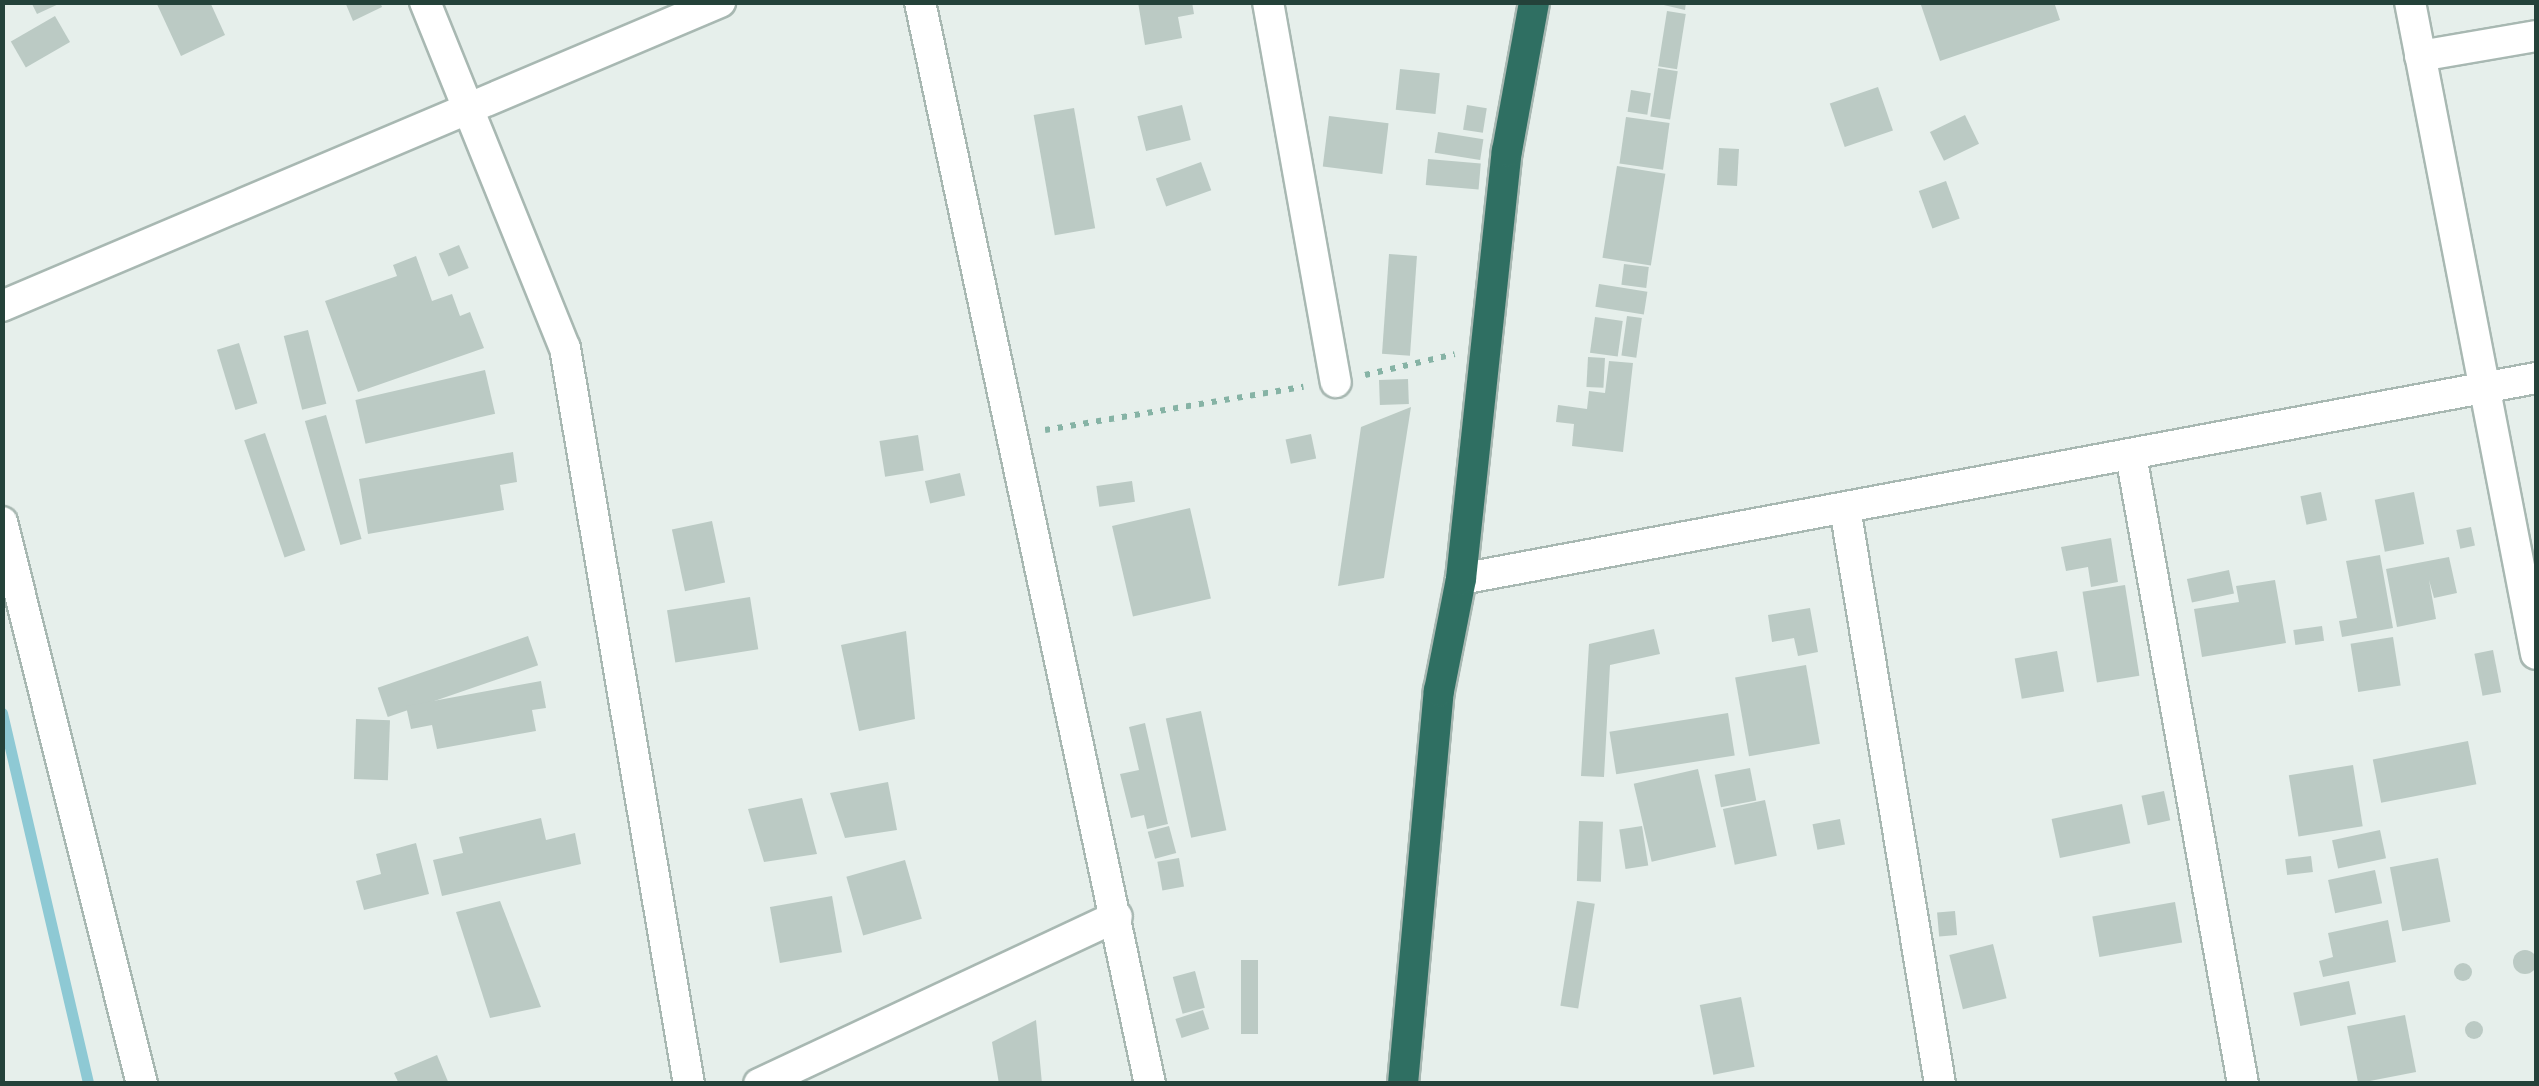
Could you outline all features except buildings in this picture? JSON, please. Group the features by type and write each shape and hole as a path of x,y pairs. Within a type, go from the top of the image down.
{"highway":[{"path":"1403,1084 1438,691 1461,580 1484,347 1534,2"}],"street":[{"path":"425,2 566,348 689,1084"},
{"path":"2,306 720,2"},
{"path":"920,2 1150,1084"},
{"path":"1268,2 1336,382"},
{"path":"2410,2 2536,654"},
{"path":"2420,56 2536,36"},
{"path":"1461,580 2536,378"},
{"path":"2130,455 2243,1084"},
{"path":"1845,508 1940,1084"},
{"path":"2,522 142,1084"},
{"path":"758,1084 1117,916"}],"path":[{"path":"1014,435 1336,382 1484,347"}],"waterway":[{"path":"2,713 88,1084"}]}
